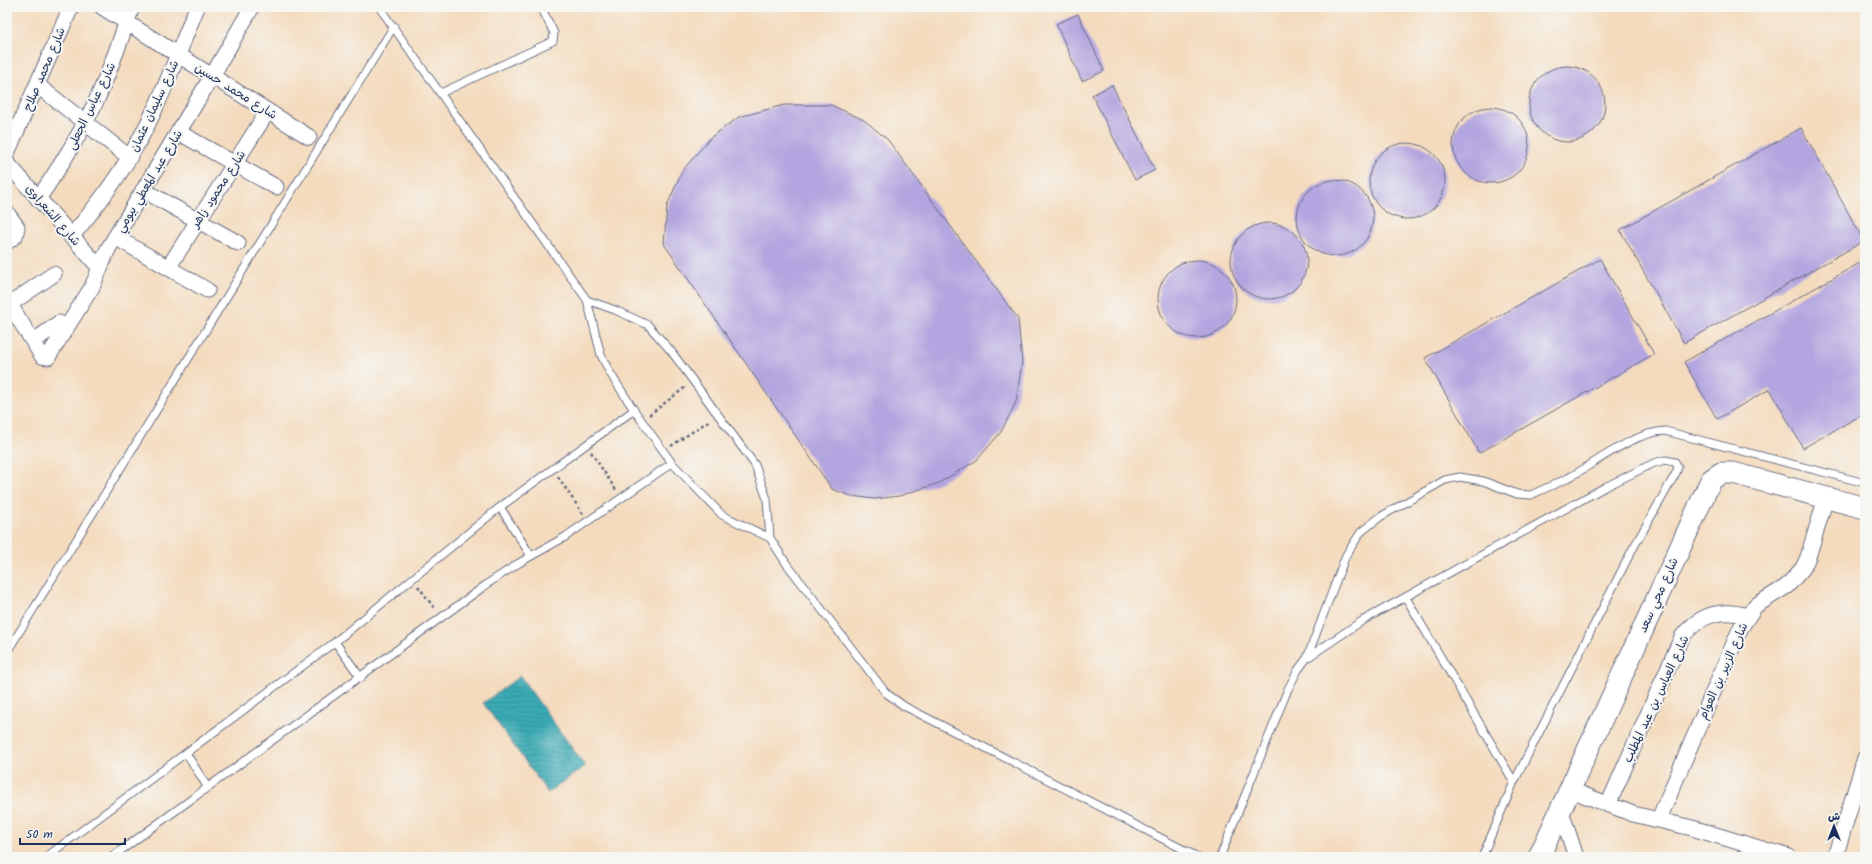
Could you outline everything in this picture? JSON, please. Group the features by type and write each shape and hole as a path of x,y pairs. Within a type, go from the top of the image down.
{"street":[{"name":"شارع محمد صلاح","path":"7,153 71,7"},
{"name":"شارع محمد حسين","path":"102,7 309,137"},
{"name":"شارع عباس الجعلى","path":"38,199 85,123 108,75 132,7"},
{"name":"شارع سليمان عثمان","path":"71,237 100,201 129,157 156,107 197,7"},
{"name":"شارع عبد المعطي بيومي","path":"34,341 42,356 49,356 92,287 99,267 115,237 252,7"},
{"path":"37,85 129,157"},
{"name":"شارع محمود زاهر","path":"168,268 268,111"},
{"path":"178,132 276,187"},
{"name":"شارع الشعراوى","path":"7,163 99,267"},
{"path":"144,190 238,243"},
{"path":"7,213 17,227 15,236 7,242"},
{"path":"115,237 207,290"},
{"path":"54,274 8,302 34,341 59,322"},
{"name":"شارع محي سعد","path":"1539,857 1571,790 1711,480 1721,473 1733,473 1865,508"},
{"name":"شارع الزبير بن العوام","path":"1659,819 1741,627 1747,616 1765,598 1787,586 1803,568 1808,557 1826,498"},
{"name":"شارع العباس بن عبد المطلب","path":"1608,805 1682,637 1694,624 1710,615 1723,612 1747,616"},
{"path":"1835,857 1865,758"},
{"path":"1571,790 1633,814 1659,819 1758,854 1789,857"},
{"path":"1561,811 1576,857"}],"lane":[{"path":"379,7 588,300 601,355 610,373 634,410 672,463 722,515 770,538"},
{"path":"441,93 553,40 554,33 541,7"},
{"path":"7,652 394,26"},
{"path":"588,300 648,325 671,351 755,465 767,499 770,538 786,563 886,693 904,706 1198,857"},
{"path":"46,857 55,855 186,753 335,642 500,507 634,410"},
{"path":"1220,857 1288,689 1298,670 1307,658 1346,555 1361,532 1380,517 1445,480 1460,477 1472,477 1509,492 1525,496 1531,495 1567,479 1638,438 1657,431 1666,430 1865,483"},
{"path":"1307,658 1362,621 1605,487 1654,463 1670,460 1675,462 1678,467 1670,485 1631,552 1514,782 1482,857"},
{"path":"112,857 361,678 490,582 531,556 565,537 672,463"},
{"path":"500,507 531,556"},
{"path":"1406,598 1514,782"},
{"path":"335,642 361,678"},
{"path":"186,753 208,788"}],"path":[{"path":"642,420 693,381"},
{"path":"664,451 718,414"},
{"path":"586,444 622,498"},
{"path":"552,468 588,521"},
{"path":"412,580 442,618"}],"water":[{"path":"520,676 585,766 548,793 483,703"}],"building":[{"path":"1078,14 1104,71 1082,81 1056,24"},
{"path":"1560,66 1574,66 1588,72 1599,83 1605,97 1605,111 1602,119 1594,131 1588,136 1574,142 1560,142 1546,136 1535,125 1529,111 1529,97 1535,83 1546,72"},
{"path":"1112,85 1155,170 1135,180 1092,95"},
{"path":"784,105 831,105 864,120 888,140 1018,319 1022,362 1016,402 1001,432 977,460 939,483 899,496 875,499 851,496 832,489 664,244 667,206 682,171 711,137 739,117"},
{"path":"1484,107 1498,107 1512,113 1523,124 1529,138 1529,152 1526,160 1518,172 1512,177 1498,183 1484,183 1470,177 1459,166 1453,152 1453,138 1459,124 1470,113"},
{"path":"1801,128 1864,241 1684,343 1620,230"},
{"path":"1400,143 1414,143 1428,149 1439,160 1445,174 1445,188 1442,196 1434,208 1428,213 1414,219 1400,219 1386,213 1375,202 1369,188 1369,174 1375,160 1386,149"},
{"path":"1328,180 1342,180 1356,186 1367,197 1373,211 1373,225 1370,233 1362,245 1356,250 1342,256 1328,256 1314,250 1303,239 1297,225 1297,211 1303,197 1314,186"},
{"path":"1262,223 1276,223 1290,229 1301,240 1307,254 1307,268 1304,276 1296,288 1290,293 1276,299 1262,299 1248,293 1237,282 1231,268 1231,254 1237,240 1248,229"},
{"path":"1600,259 1654,354 1479,453 1425,358"},
{"path":"1189,260 1205,260 1219,266 1230,277 1236,291 1236,307 1230,321 1219,332 1205,338 1189,338 1175,332 1164,321 1158,307 1158,291 1164,277 1175,266"},
{"path":"1865,260 1865,413 1803,448 1770,389 1717,419 1684,362"}]}
